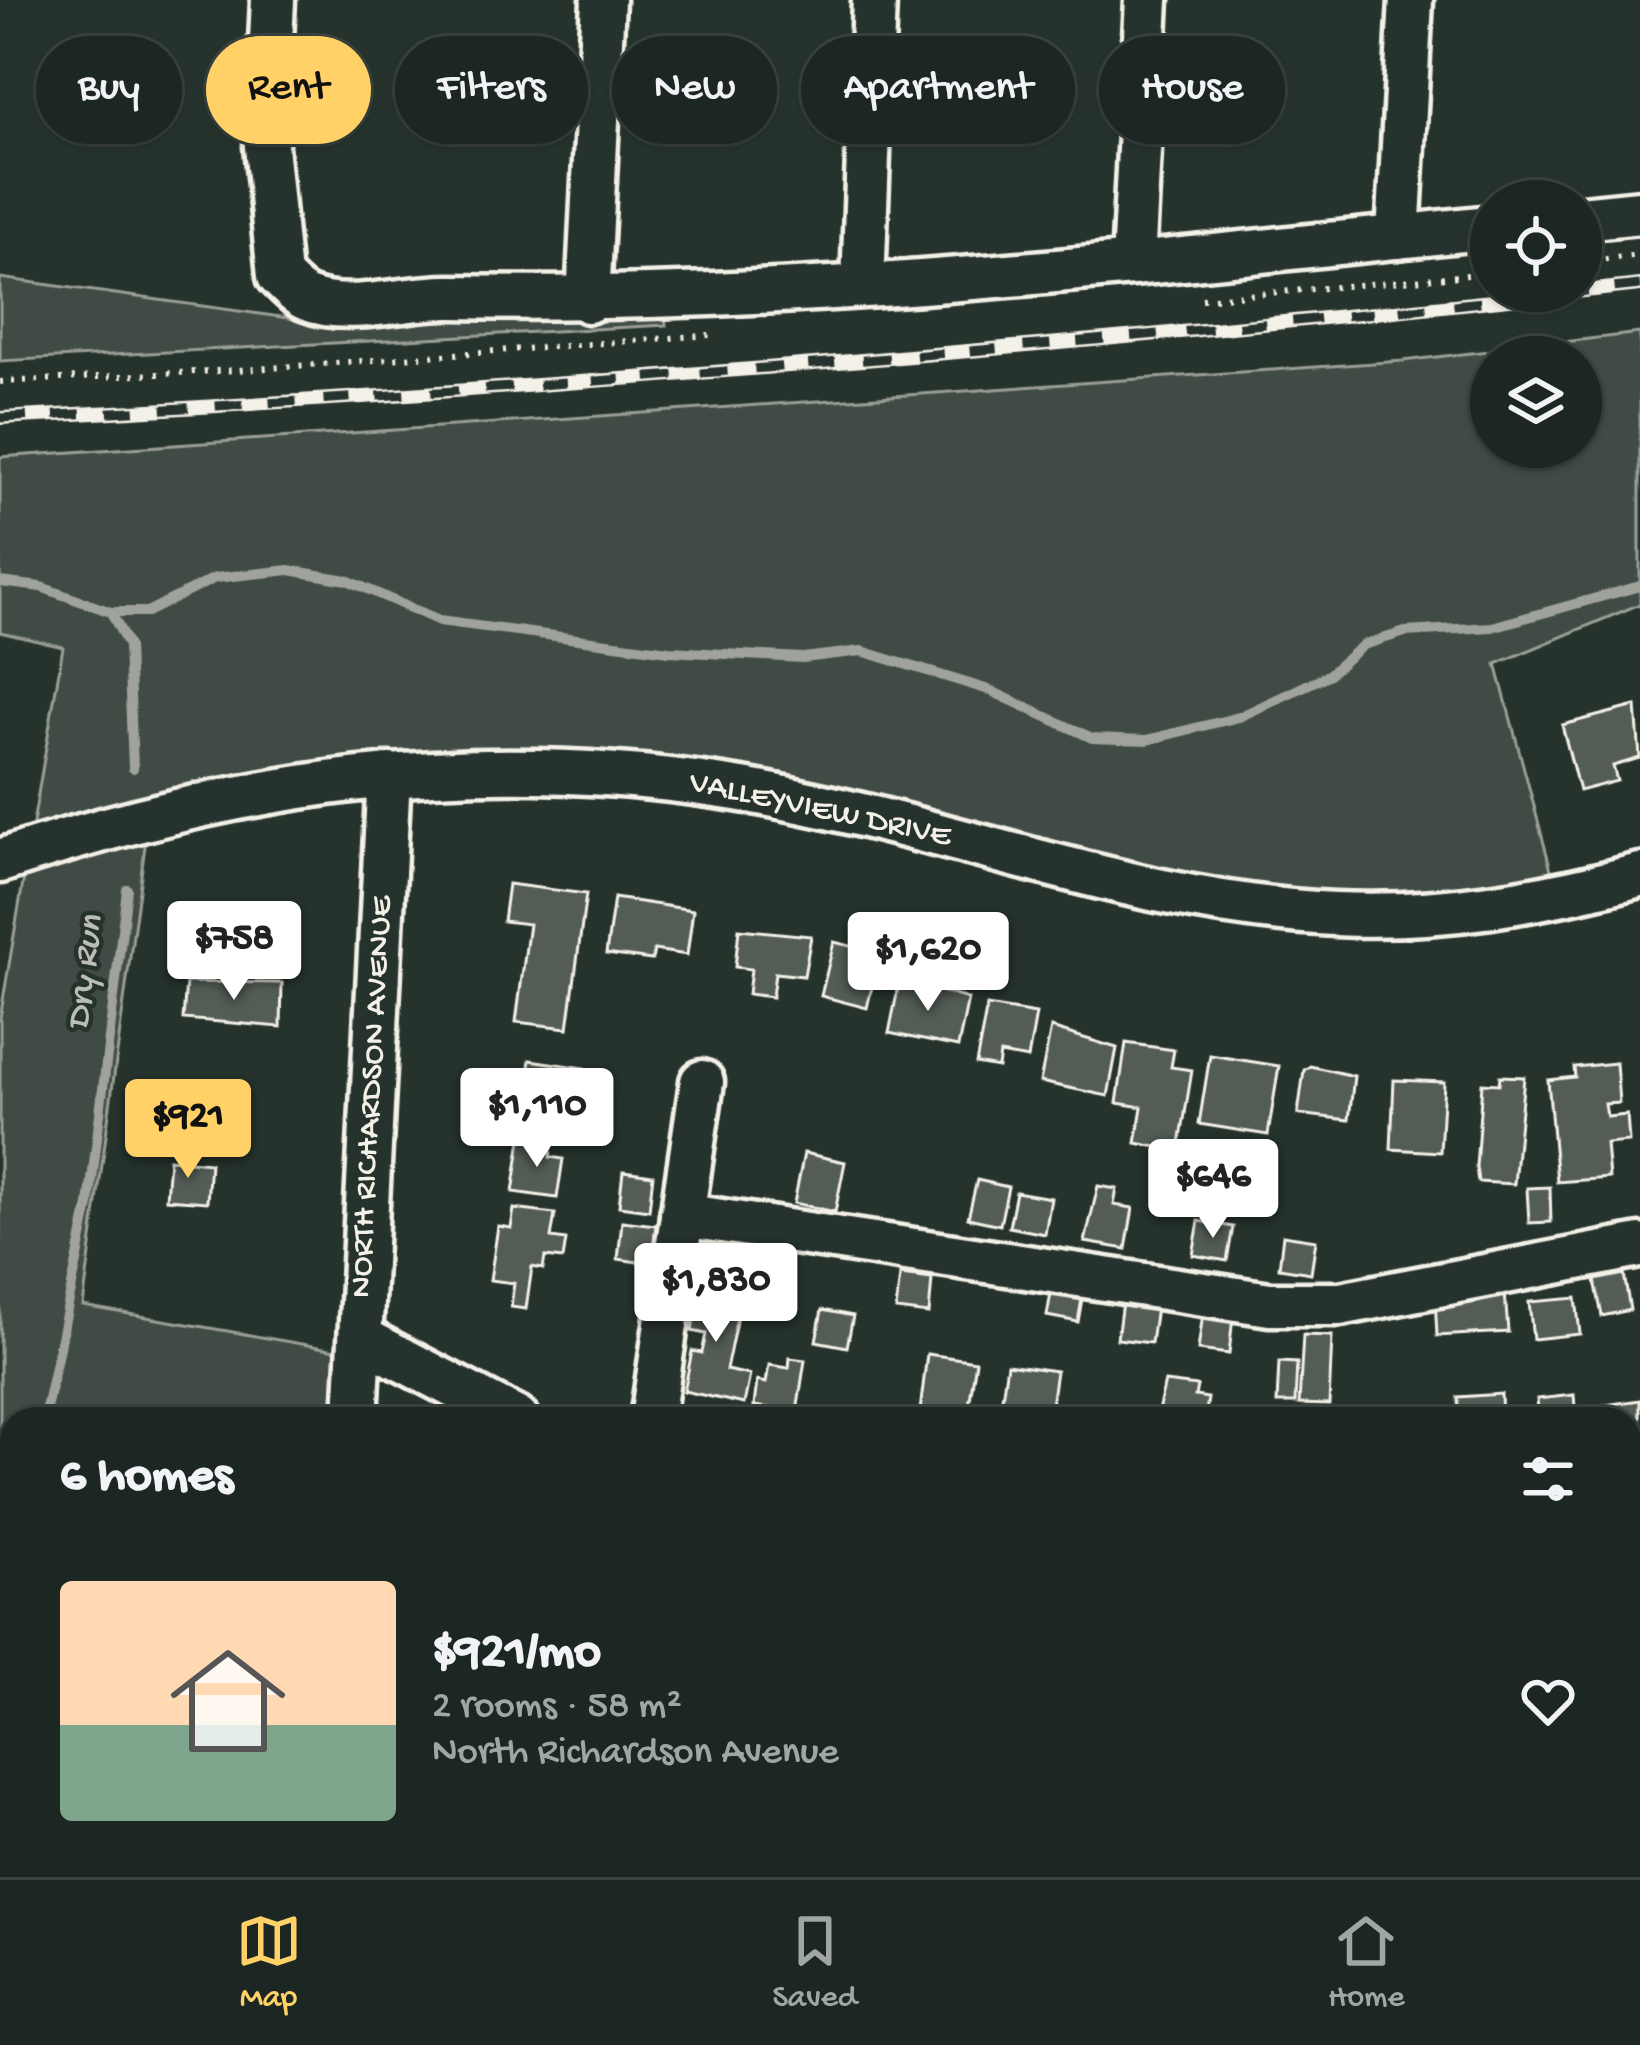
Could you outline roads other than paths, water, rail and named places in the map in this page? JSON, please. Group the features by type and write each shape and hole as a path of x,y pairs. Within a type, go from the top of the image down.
{"street":[{"path":"273,0 266,146 279,276 304,298 342,305 447,296 588,301 863,285 1470,229"},
{"path":"588,301 603,0"},
{"path":"863,285 874,0"},
{"path":"1133,263 1147,0"},
{"path":"1398,237 1411,0"},
{"path":"1602,216 1640,212"},
{"name":"VALLEYVIEW DRIVE","path":"0,861 149,816 278,786 388,775 582,773 725,787 864,814 1142,886 1333,914 1465,910 1558,896 1640,875"},
{"name":"NORTH RICHARDSON AVENUE","path":"357,1407 388,775"},
{"path":"654,1407 702,1082"},
{"path":"682,1215 1270,1304 1340,1304 1640,1246"},
{"path":"361,1339 494,1407"}],"waterway":[{"path":"0,582 41,587 111,612 147,612 215,578 289,570 347,580 439,621 669,651 803,658 862,651 989,690 1092,738 1147,740 1239,717 1328,675 1363,645 1405,632 1492,627 1640,586"},
{"name":"Dry Run","path":"111,612 128,646 133,768"},
{"name":"Dry Run","path":"47,1407 89,1205 127,889"}],"railway":[{"path":"0,418 821,364 1640,285"}]}
